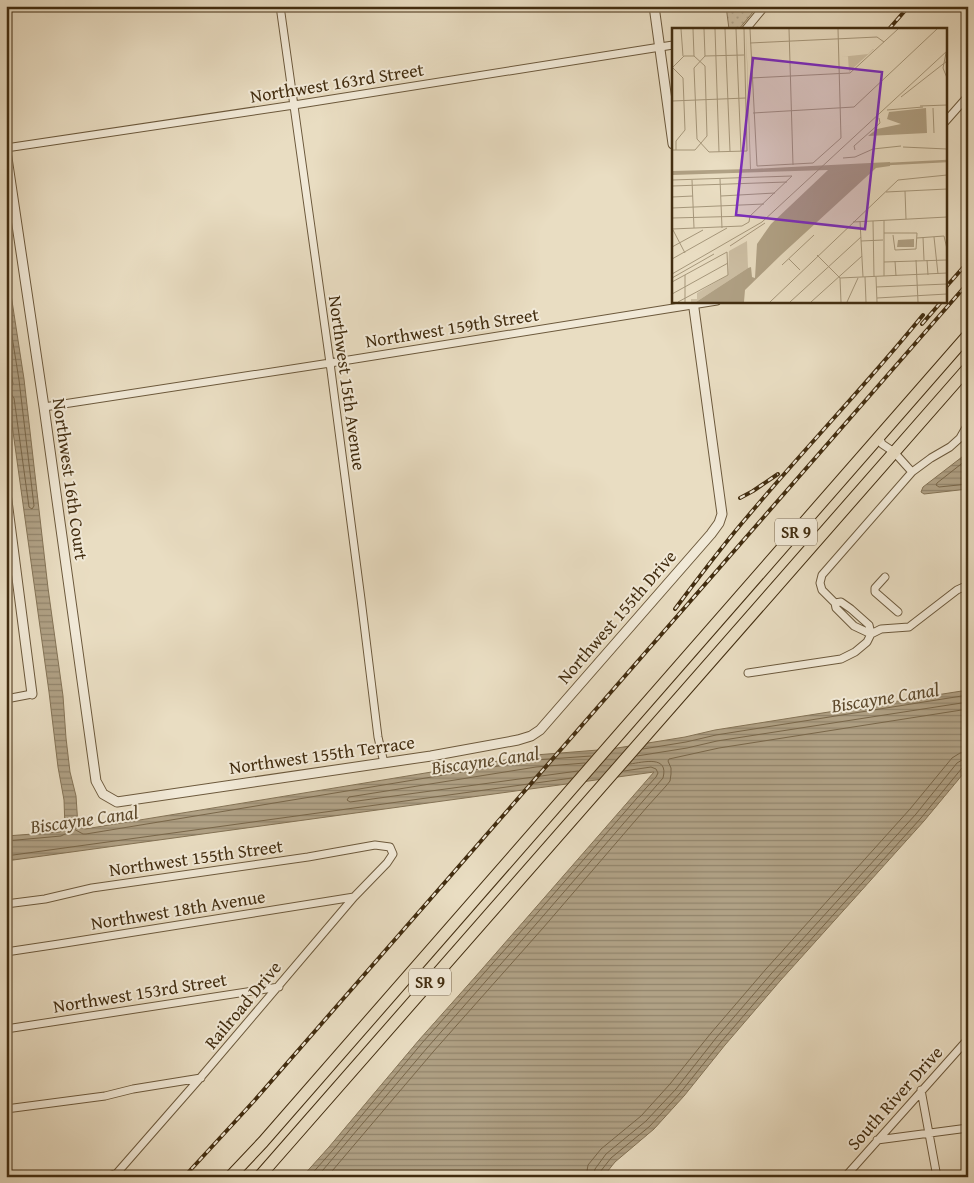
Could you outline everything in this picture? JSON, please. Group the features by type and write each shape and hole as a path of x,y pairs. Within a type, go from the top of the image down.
{"main road":[{"name":"SR 9","path":"230,1177 263,1142 968,335"},
{"name":"SR 9","path":"259,1177 968,368"}],"street":[{"name":"Northwest 15th Avenue","path":"280,6 330,363 378,737 384,763"},
{"path":"654,6 672,137"},
{"path":"747,28 765,6"},
{"name":"Northwest 163rd Street","path":"6,150 672,45"},
{"path":"946,121 968,96"},
{"name":"Northwest 16th Court","path":"6,150 44,406 96,782 103,794 117,802"},
{"name":"Northwest 159th Street","path":"44,406 330,363 693,303"},
{"name":"Northwest 155th Drive","path":"531,736 540,730 719,523 722,514 693,303"},
{"path":"871,634 854,626 836,608 822,590 820,583 822,576 912,472 950,447 960,438 968,424"},
{"path":"879,436 882,444 894,452 912,472"},
{"path":"6,493 32,694 6,699"},
{"path":"885,577 875,588 875,592 898,612"},
{"path":"748,674 841,660 867,642 871,634 881,629 909,627 957,590 968,585"},
{"path":"834,603 841,602 857,614 869,626 871,634"},
{"name":"Northwest 155th Terrace","path":"117,802 384,763 518,740 531,736"},
{"name":"Northwest 155th Street","path":"6,904 92,888 376,845 390,847"},
{"name":"Railroad Drive","path":"107,1177 117,1173 202,1078 354,898 387,863 393,854 390,847"},
{"name":"Northwest 18th Avenue","path":"6,952 354,898"},
{"name":"Northwest 153rd Street","path":"6,1029 279,987"},
{"name":"South River Drive","path":"844,1177 968,1039"},
{"path":"6,1109 105,1096 133,1089 202,1078"},
{"path":"921,1090 937,1177"},
{"path":"877,1140 968,1128"}],"shaded area":[{"path":"726,6 758,6 740,28 729,28"}],"water":[{"path":"6,262 24,379 48,588 63,696 70,772 76,796 78,826 85,829 535,755 611,749 715,730 968,690 968,768 924,821 780,981 684,1096 654,1129 615,1162 603,1177 302,1177 419,1040 654,772 6,861 6,836 60,832 65,828 64,800 6,381"},
{"path":"968,448 968,489 924,494 921,492 923,487 962,457"}],"railway":[{"path":"890,28 909,6"},
{"path":"946,287 968,262"},
{"path":"184,1177 254,1101 968,283"},
{"path":"922,324 941,302"},
{"path":"675,609 738,527 923,315"},
{"path":"740,498 778,474"}],"water label":[{"name":"Biscayne Canal","path":"885,697"},
{"name":"Biscayne Canal","path":"485,760"},
{"name":"Biscayne Canal","path":"84,819"}]}
